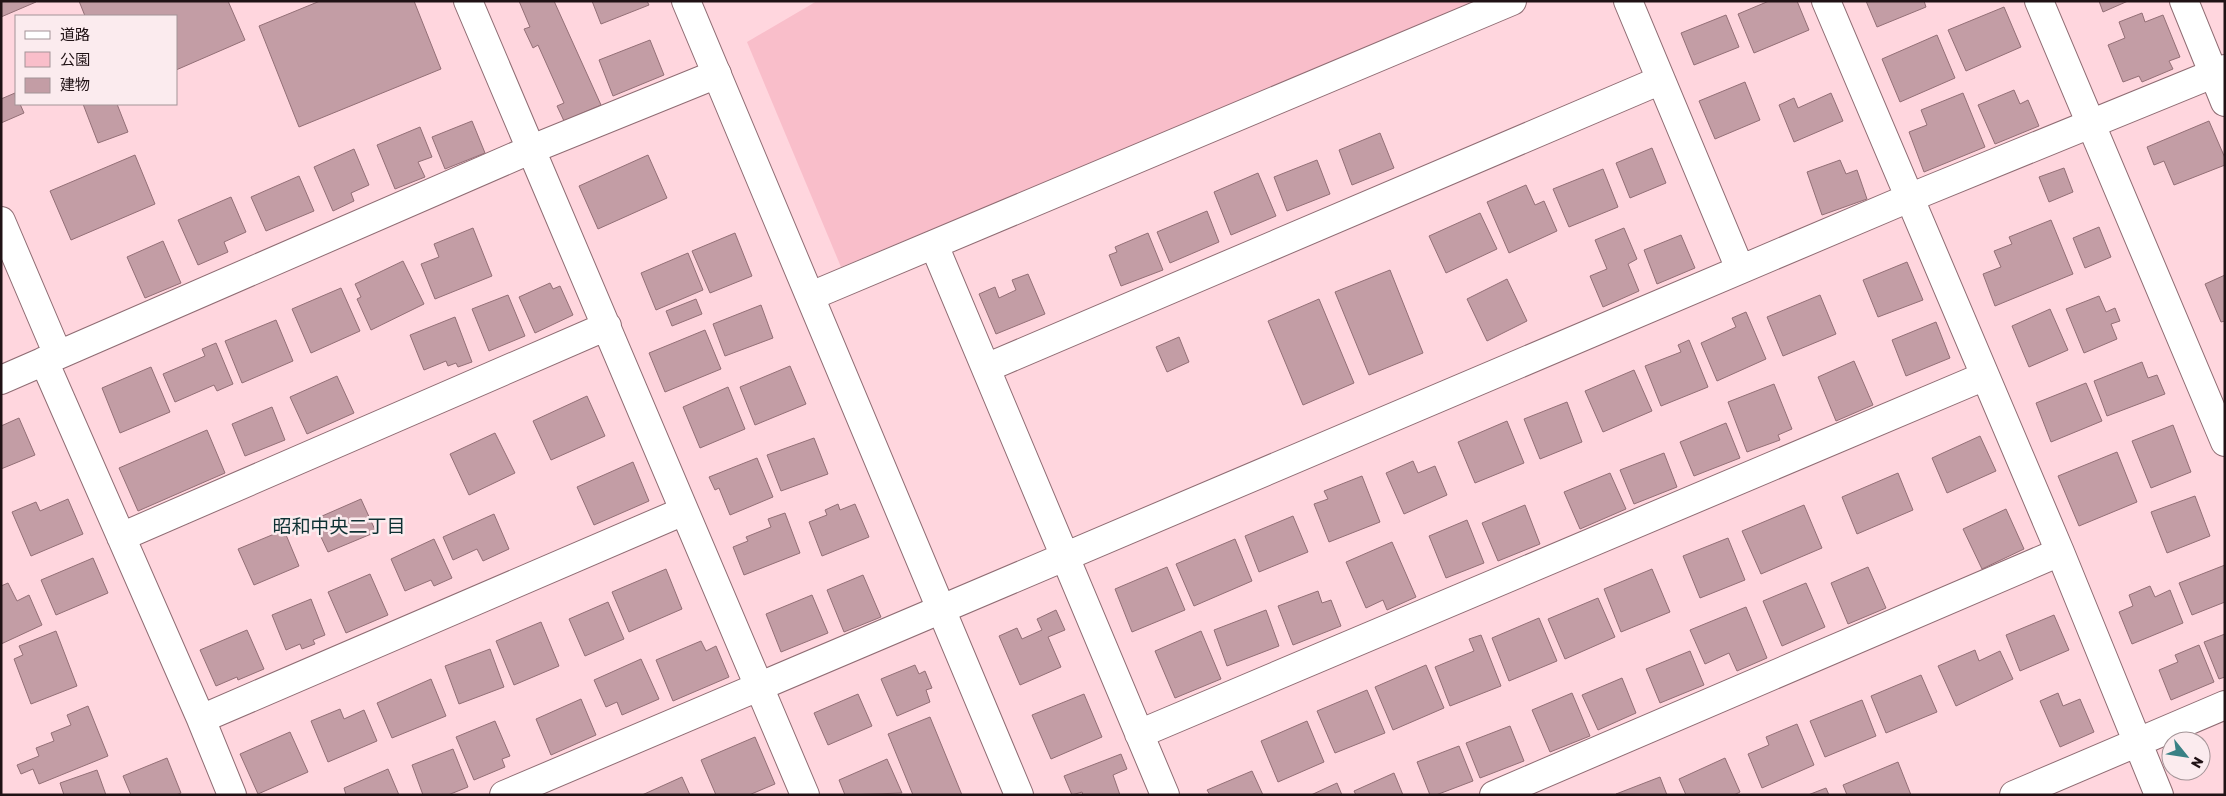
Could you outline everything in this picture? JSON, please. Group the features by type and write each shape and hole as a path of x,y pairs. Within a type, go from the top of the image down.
{"street":[{"path":"468,1 805,795"},
{"path":"686,1 812,296 1019,795"},
{"path":"812,296 1512,1"},
{"path":"1628,1 1740,269"},
{"path":"1826,1 2060,552 2159,795"},
{"path":"2039,1 2225,442"},
{"path":"2184,1 2219,72 2225,102"},
{"path":"504,795 1740,269 2090,123 2219,72"},
{"path":"1,380 532,149 718,74"},
{"path":"986,368 1661,80"},
{"path":"1,221 51,358 121,537 232,795"},
{"path":"934,245 1165,795"},
{"path":"121,537 607,326"},
{"path":"1139,734 1985,376"},
{"path":"201,720 684,511"},
{"path":"1494,795 2060,552"},
{"path":"2014,795 2136,741 2225,705"}],"green space":[{"path":"817,1 1483,1 841,267 747,42"}],"building":[{"path":"1,1 36,1 36,2 1,17"},
{"path":"79,1 228,1 245,40 178,69 178,15 85,15"},
{"path":"320,1 414,1 441,69 299,127 259,26"},
{"path":"519,1 554,1 601,105 564,121 557,106 564,103 538,45 533,48 524,29 530,27"},
{"path":"592,1 647,1 649,5 601,24"},
{"path":"1769,1 1797,1 1809,30 1754,53 1738,14"},
{"path":"1866,1 1924,1 1926,7 1877,27"},
{"path":"2099,1 2128,1 2103,12"},
{"path":"2004,7 2021,47 1966,71 1948,30"},
{"path":"2142,13 2145,22 2163,15 2180,57 2169,61 2173,69 2142,82 2139,76 2123,82 2108,45 2125,38 2119,22"},
{"path":"1726,15 1739,47 1694,65 1681,33"},
{"path":"1937,35 1955,78 1900,102 1882,59"},
{"path":"650,40 664,75 613,96 599,60"},
{"path":"1745,82 1760,120 1715,139 1699,101"},
{"path":"2014,90 2020,104 2028,100 2039,126 1995,144 1978,105"},
{"path":"15,93 15,105 20,105 24,113 1,123 1,99"},
{"path":"1831,93 1843,121 1794,142 1779,105 1794,98 1798,108"},
{"path":"1963,93 1985,147 1924,172 1909,132 1927,125 1921,110"},
{"path":"83,105 117,105 128,132 98,143"},
{"path":"472,121 485,153 445,169 432,137"},
{"path":"2209,121 2225,158 2225,165 2174,185 2164,161 2154,165 2147,147"},
{"path":"420,127 432,157 418,162 425,177 395,189 377,145"},
{"path":"1380,133 1394,168 1352,185 1339,150"},
{"path":"1652,148 1666,183 1630,198 1616,163"},
{"path":"354,149 369,185 351,193 354,201 333,211 314,167"},
{"path":"135,155 155,204 71,240 50,191"},
{"path":"648,155 667,198 598,229 579,186"},
{"path":"1317,160 1330,194 1287,211 1274,177"},
{"path":"1840,160 1846,174 1857,170 1867,199 1822,215 1807,172"},
{"path":"2064,168 2073,192 2049,202 2039,177"},
{"path":"1603,169 1618,207 1569,227 1553,189"},
{"path":"1258,173 1276,216 1231,235 1214,192"},
{"path":"299,176 314,211 266,231 251,197"},
{"path":"1526,185 1535,205 1544,201 1557,231 1509,253 1487,202"},
{"path":"231,197 246,232 224,242 228,252 198,265 178,220"},
{"path":"1207,211 1219,242 1170,263 1157,232"},
{"path":"1480,213 1497,249 1446,273 1429,236"},
{"path":"2051,220 2073,274 1995,306 1983,274 2001,267 1994,251 2012,244 2009,237"},
{"path":"2099,227 2111,257 2085,268 2073,238"},
{"path":"473,228 492,276 435,299 421,264 439,257 434,244"},
{"path":"1624,228 1637,259 1628,264 1639,291 1603,307 1590,276 1607,269 1595,240"},
{"path":"735,233 752,276 710,293 692,251"},
{"path":"1148,233 1163,270 1121,286 1109,255 1117,252 1115,247"},
{"path":"1681,235 1695,268 1657,284 1644,250"},
{"path":"163,241 181,283 145,298 127,257"},
{"path":"688,253 703,290 656,310 641,273"},
{"path":"403,261 424,304 371,330 357,299 361,297 355,284"},
{"path":"1907,262 1923,300 1878,317 1863,280"},
{"path":"1390,270 1423,353 1369,375 1335,292"},
{"path":"1028,274 1045,314 996,334 979,294 995,287 999,298 1016,290 1012,280"},
{"path":"2225,275 2225,321 2221,322 2205,284"},
{"path":"1507,279 1527,321 1487,341 1467,299"},
{"path":"550,283 553,289 560,286 573,315 535,333 519,297"},
{"path":"341,288 360,331 311,353 292,309"},
{"path":"508,295 525,336 489,351 472,309"},
{"path":"1820,295 1836,334 1783,356 1767,317"},
{"path":"2099,296 2106,312 2115,308 2120,321 2111,324 2117,339 2084,353 2066,309"},
{"path":"696,299 702,314 672,326 666,311"},
{"path":"1319,299 1354,383 1303,405 1268,321"},
{"path":"761,305 773,338 725,356 713,324"},
{"path":"2050,309 2068,350 2029,367 2012,326"},
{"path":"1746,312 1766,359 1717,381 1701,343 1736,327 1732,318"},
{"path":"455,317 472,362 458,367 456,363 448,366 446,361 424,370 410,335"},
{"path":"276,320 293,361 242,383 225,341"},
{"path":"1936,322 1950,358 1906,376 1892,340"},
{"path":"705,330 721,369 665,392 649,353"},
{"path":"1179,337 1189,362 1167,372 1156,347"},
{"path":"1689,340 1708,387 1661,406 1645,366 1681,352 1678,345"},
{"path":"216,343 233,384 217,391 214,385 175,402 163,374 205,356 202,349"},
{"path":"1854,361 1873,405 1836,421 1818,377"},
{"path":"2142,362 2148,378 2157,375 2165,394 2107,416 2094,381"},
{"path":"790,366 806,404 755,425 740,387"},
{"path":"151,367 170,412 120,433 102,388"},
{"path":"1634,370 1652,411 1603,432 1585,391"},
{"path":"337,376 354,413 307,434 290,397"},
{"path":"2086,383 2102,421 2051,442 2036,403"},
{"path":"1774,384 1792,429 1778,435 1780,440 1747,452 1728,402"},
{"path":"728,387 745,429 700,448 683,407"},
{"path":"587,396 605,436 551,460 533,421"},
{"path":"1567,402 1582,442 1540,459 1524,419"},
{"path":"272,407 285,440 245,456 232,424"},
{"path":"19,418 35,455 1,469 1,426"},
{"path":"1507,421 1524,463 1475,483 1458,442"},
{"path":"1726,423 1740,458 1694,476 1680,442"},
{"path":"2173,425 2191,472 2151,488 2132,441"},
{"path":"207,430 225,473 138,511 119,468"},
{"path":"495,433 515,473 469,495 450,454"},
{"path":"1980,436 1996,471 1947,493 1932,458"},
{"path":"814,438 828,474 781,491 767,455"},
{"path":"2117,452 2137,502 2079,526 2058,476"},
{"path":"1664,453 1677,487 1634,504 1620,470"},
{"path":"757,458 773,497 730,515 719,488 715,490 709,477"},
{"path":"1413,461 1418,473 1435,466 1447,495 1404,514 1386,473"},
{"path":"633,462 649,501 594,525 577,487"},
{"path":"1610,473 1626,509 1580,529 1564,492"},
{"path":"1898,473 1913,510 1857,534 1842,497"},
{"path":"1362,476 1380,522 1329,542 1314,504 1328,499 1324,491"},
{"path":"2195,496 2210,536 2167,553 2151,512"},
{"path":"68,499 83,534 31,556 12,512 36,502 40,511"},
{"path":"361,499 376,532 328,552 313,520"},
{"path":"838,504 840,510 855,504 869,537 822,556 809,522 827,515 825,510"},
{"path":"1525,505 1540,544 1498,561 1482,523"},
{"path":"1804,505 1822,548 1761,574 1742,531"},
{"path":"2006,509 2024,549 1982,569 1963,529"},
{"path":"785,513 800,553 744,575 733,547 748,541 746,537 771,527 768,519"},
{"path":"494,514 509,549 483,561 477,549 453,560 443,537"},
{"path":"1293,516 1308,552 1259,572 1245,536"},
{"path":"1467,520 1484,563 1446,578 1429,536"},
{"path":"284,530 299,566 254,585 238,549"},
{"path":"1728,538 1745,580 1700,598 1683,556"},
{"path":"434,539 452,578 434,586 431,580 405,591 391,559"},
{"path":"1235,539 1252,581 1194,606 1176,564"},
{"path":"1392,542 1416,597 1387,610 1383,600 1366,608 1346,562"},
{"path":"93,558 108,593 56,615 41,580"},
{"path":"2225,565 2225,602 2192,615 2179,583"},
{"path":"1167,567 1185,610 1132,632 1115,589"},
{"path":"1868,567 1886,608 1848,624 1831,583"},
{"path":"666,569 682,609 629,632 612,592"},
{"path":"1652,569 1670,612 1621,632 1604,589"},
{"path":"370,574 388,615 346,633 328,592"},
{"path":"863,575 881,617 844,632 827,590"},
{"path":"8,583 17,601 29,595 42,625 1,644 1,586"},
{"path":"1806,583 1825,627 1782,646 1763,601"},
{"path":"2150,586 2155,597 2170,590 2183,623 2132,644 2119,612 2133,606 2129,595"},
{"path":"1318,591 1322,603 1331,600 1341,626 1293,645 1278,606"},
{"path":"812,595 828,633 781,652 766,614"},
{"path":"1598,598 1615,637 1565,659 1548,619"},
{"path":"311,599 325,635 313,640 315,644 302,649 300,644 286,650 272,615"},
{"path":"608,602 624,639 585,656 569,619"},
{"path":"1746,607 1767,658 1737,671 1729,653 1705,664 1690,630"},
{"path":"1056,610 1065,630 1048,637 1061,667 1020,685 999,636 1017,628 1022,639 1042,630 1037,619"},
{"path":"1266,610 1279,646 1227,666 1214,630"},
{"path":"2054,615 2069,650 2020,671 2006,635"},
{"path":"1539,618 1557,661 1509,681 1492,638"},
{"path":"541,622 559,666 514,685 496,641"},
{"path":"247,630 264,669 238,680 237,677 216,686 200,650"},
{"path":"56,631 77,686 31,704 14,659 23,655 19,646"},
{"path":"1201,631 1221,679 1175,698 1155,651"},
{"path":"2225,634 2225,677 2219,679 2204,642"},
{"path":"1481,635 1501,686 1450,706 1435,667 1474,651 1469,639"},
{"path":"701,641 706,651 716,646 729,677 673,701 656,660"},
{"path":"2199,645 2214,682 2171,700 2159,670 2178,662 2175,655"},
{"path":"490,649 504,687 459,704 445,666"},
{"path":"1975,650 1979,661 2000,651 2013,679 1956,706 1938,666"},
{"path":"1690,651 1704,685 1660,703 1646,669"},
{"path":"641,659 659,699 622,715 617,702 606,707 594,680"},
{"path":"915,665 919,674 925,671 932,688 926,690 930,702 897,716 881,679"},
{"path":"1426,665 1444,708 1393,730 1375,687"},
{"path":"1921,675 1937,712 1886,733 1871,696"},
{"path":"1622,678 1636,713 1598,730 1582,695"},
{"path":"431,679 446,716 392,738 377,703"},
{"path":"1367,690 1385,733 1335,753 1317,711"},
{"path":"1572,693 1590,736 1550,752 1532,710"},
{"path":"2058,693 2063,706 2080,699 2094,732 2060,747 2040,701"},
{"path":"858,694 872,726 828,745 814,713"},
{"path":"1084,694 1102,737 1051,759 1032,715"},
{"path":"581,699 596,735 551,755 536,719"},
{"path":"1862,700 1876,736 1825,757 1810,721"},
{"path":"88,706 108,756 39,784 33,769 21,774 17,765 39,756 36,748 54,741 51,733 71,725 67,715"},
{"path":"340,709 344,719 364,710 377,741 328,762 311,721"},
{"path":"930,717 962,795 913,795 888,734"},
{"path":"495,721 510,756 502,759 505,767 474,780 456,737"},
{"path":"1307,721 1324,762 1278,782 1261,741"},
{"path":"1797,724 1814,765 1762,788 1748,754 1769,745 1766,737"},
{"path":"1510,726 1524,761 1480,778 1466,743"},
{"path":"290,732 308,772 258,794 240,754"},
{"path":"755,737 775,784 749,795 716,795 701,760"},
{"path":"1459,746 1473,781 1436,795 1430,795 1417,762"},
{"path":"453,749 468,787 448,795 423,795 412,765"},
{"path":"1121,754 1127,769 1113,775 1120,795 1083,795 1082,792 1072,795 1064,776"},
{"path":"167,758 181,793 176,795 131,795 123,776"},
{"path":"1725,758 1740,792 1734,795 1686,795 1679,779"},
{"path":"887,759 902,793 845,795 839,780"},
{"path":"1898,762 1911,795 1847,795 1843,785"},
{"path":"388,769 399,795 346,795 344,788"},
{"path":"97,770 106,795 64,795 60,783"},
{"path":"1252,771 1263,795 1210,795 1207,790"},
{"path":"1394,773 1403,795 1356,795 1354,791"},
{"path":"682,777 690,795 642,795"},
{"path":"1660,777 1667,795 1616,794"},
{"path":"1337,783 1342,795 1311,795"},
{"path":"1826,788 1829,795 1808,795"}],"district":[{"name":"昭和中央二丁目","path":"339,526"}]}
